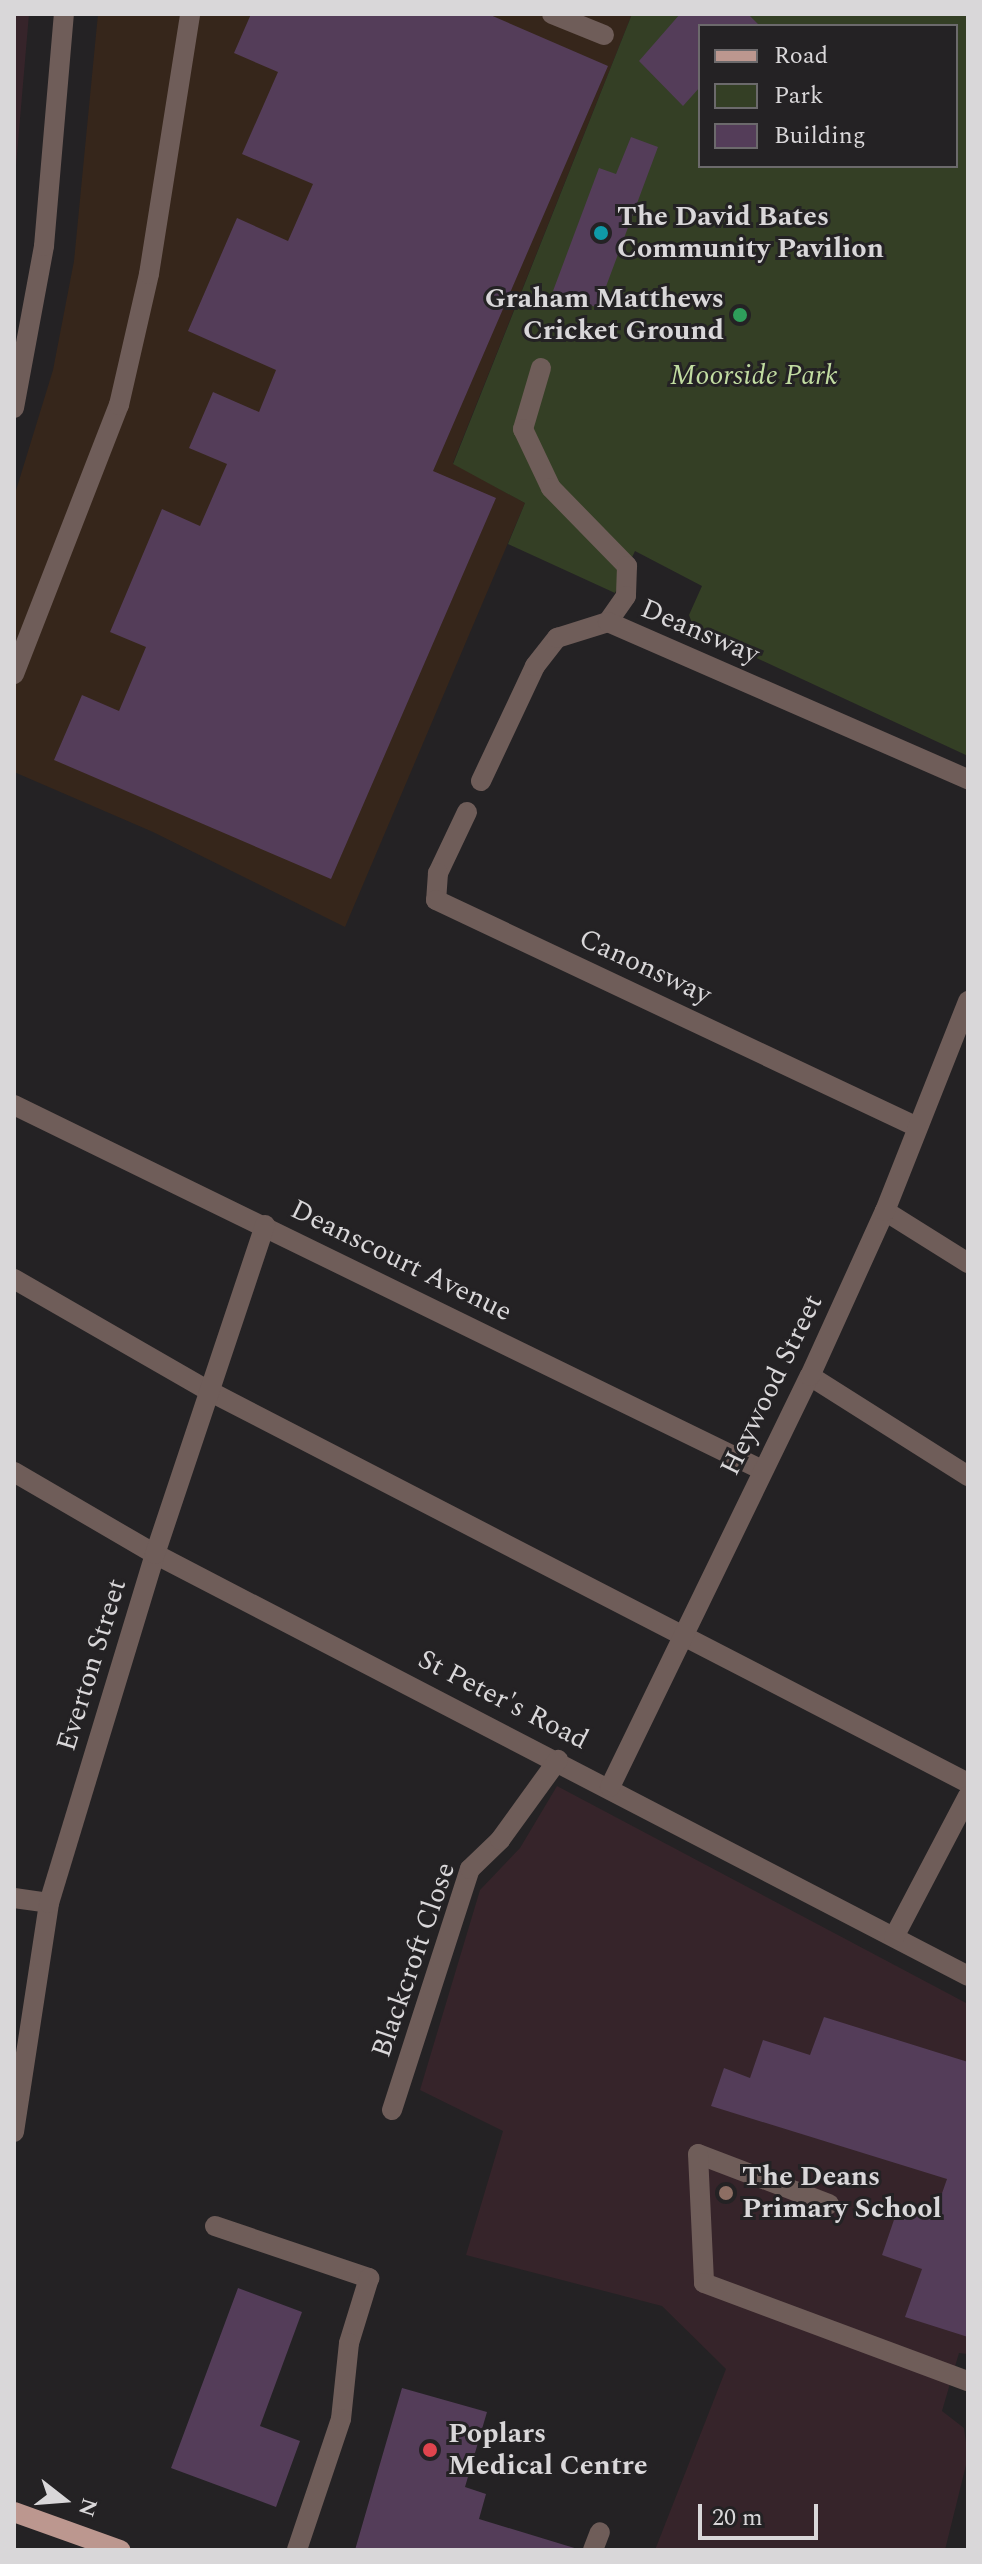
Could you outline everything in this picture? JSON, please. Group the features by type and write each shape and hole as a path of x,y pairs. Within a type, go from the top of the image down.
{"main road":[{"path":"14,2512 120,2550"}],"street":[{"path":"15,403 44,246 64,14"},
{"path":"14,674 119,405 149,274 190,14"},
{"path":"552,14 604,35"},
{"path":"541,368 523,429 551,488 627,566 626,596 608,622"},
{"name":"Deansway","path":"481,781 535,666 557,638 608,622 968,779"},
{"name":"Canonsway","path":"467,812 438,873 436,900 915,1126"},
{"name":"Heywood Street","path":"610,1787 810,1376 885,1211 915,1126 968,1001"},
{"name":"Deanscourt Avenue","path":"14,1105 762,1470"},
{"path":"885,1211 968,1263"},
{"name":"Everton Street","path":"14,2132 49,1903 155,1554 265,1225"},
{"path":"14,1279 209,1391 968,1783"},
{"path":"810,1376 968,1476"},
{"name":"St Peter's Road","path":"14,1472 155,1554 558,1760 968,1976"},
{"name":"Blackcroft Close","path":"392,2110 470,1869 500,1840 558,1760"},
{"path":"894,1937 968,1796"},
{"path":"14,1898 49,1903"},
{"path":"829,2204 698,2154 704,2283 968,2381"},
{"path":"215,2226 369,2278 349,2343 341,2419 297,2550"}],"shaded area":[{"path":"14,14 29,14 14,189"},
{"path":"98,14 632,14 453,463 525,503 345,927 153,832 14,772 14,497 53,370 74,261"},
{"name":"The Deans Primary School","path":"557,1786 968,2004 968,2354 959,2353 942,2411 964,2428 968,2457 945,2550 655,2550 726,2369 662,2306 466,2255 503,2131 420,2090 480,1890 520,1848"}],"green space":[{"name":"Moorside Park","path":"632,14 968,14 968,756 694,629 689,615 702,586 635,551 615,593 508,544 525,503 453,464"}],"building":[{"path":"251,14 488,14 608,66 433,471 496,498 331,879 54,760 82,695 119,711 146,647 110,632 162,509 200,526 227,464 189,448 213,392 259,412 276,370 188,331 237,218 288,241 313,184 242,154 278,72 234,53"},
{"path":"680,14 748,14 758,24 698,24 698,89 683,106 639,61"},
{"name":"The David Bates Community Pavilion","path":"631,137 658,147 598,308 553,291 599,168 616,174"},
{"path":"824,2017 968,2062 968,2337 905,2317 922,2269 882,2255 898,2208 933,2219 947,2179 711,2106 724,2068 750,2078 763,2040 810,2055"},
{"path":"238,2288 302,2312 260,2426 300,2441 276,2507 171,2468"},
{"name":"Poplars Medical Centre","path":"402,2388 487,2412 465,2487 486,2494 479,2519 581,2550 355,2550"}],"place":[{"name":"The David Bates Community Pavilion","path":"601,233"},
{"name":"Graham Matthews Cricket Ground","path":"740,315"},
{"name":"The Deans Primary School","path":"726,2193"},
{"name":"Poplars Medical Centre","path":"430,2450"}]}
